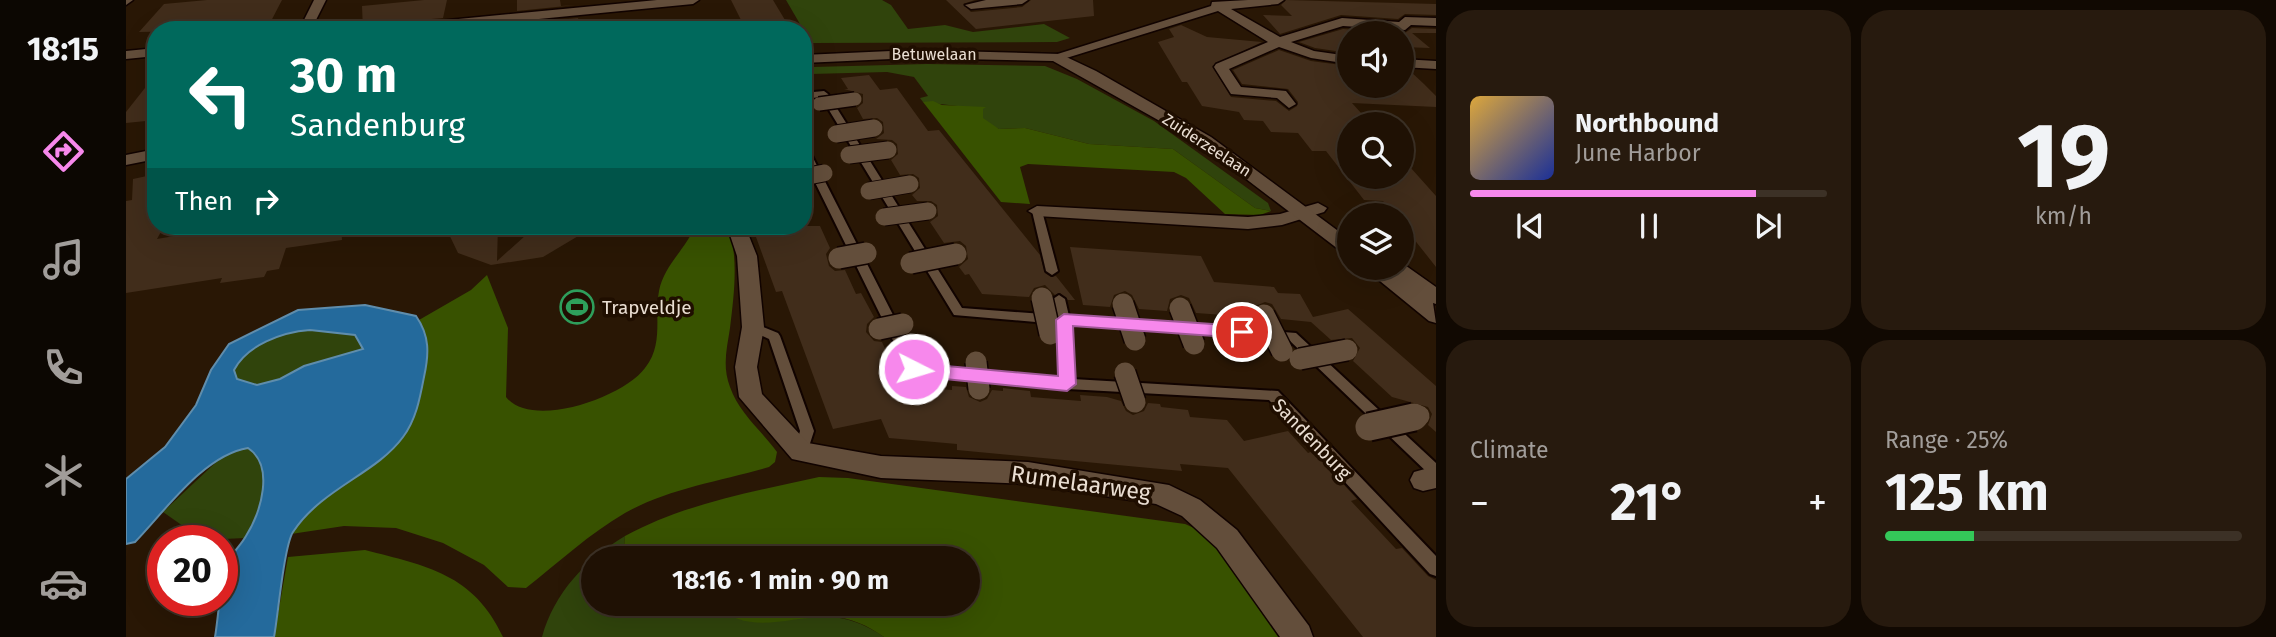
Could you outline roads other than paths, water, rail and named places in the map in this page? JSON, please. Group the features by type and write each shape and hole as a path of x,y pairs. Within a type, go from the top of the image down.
{"street":[{"path":"310,21 320,0"},
{"path":"971,5 1021,0"},
{"name":"Betuwelaan","path":"812,59 913,54 1060,55 1213,3 1278,0"},
{"path":"538,21 684,1"},
{"path":"1213,3 1276,43 1320,59 1337,60"},
{"path":"1289,104 1281,94 1236,90 1221,67 1276,43 1342,22 1405,26 1405,21 1436,22"},
{"name":"Betuwelaan","path":"812,51 1041,48 1060,55"},
{"path":"126,55 147,53"},
{"name":"Zuiderzeelaan","path":"1060,55 1102,68 1257,160 1337,236"},
{"path":"1429,64 1436,75"},
{"path":"819,104 855,99"},
{"path":"836,134 874,128"},
{"path":"126,148 147,144"},
{"path":"849,155 888,150"},
{"path":"126,160 147,156"},
{"path":"812,175 824,173"},
{"path":"869,191 910,184"},
{"path":"1037,211 1248,223 1282,219 1310,209"},
{"name":"Zuiderzeelaan","path":"1310,209 1337,224"},
{"path":"884,217 928,211"},
{"path":"739,235 747,256 753,327 746,367 751,397 801,453"},
{"path":"839,258 866,253"},
{"path":"911,262 956,254"},
{"path":"1390,280 1436,316"},
{"path":"1413,280 1436,297"},
{"path":"1051,299 1057,327"},
{"path":"1123,304 1135,340"},
{"path":"1180,308 1194,344"},
{"path":"1264,315 1291,355 1347,350"},
{"path":"879,329 903,324"},
{"path":"976,362 979,389"},
{"path":"1125,373 1135,402"},
{"path":"1369,427 1419,416"},
{"name":"Rumelaarweg","path":"801,453 881,467 1028,473 1160,493 1191,508 1227,539 1298,637"}],"lane":[{"path":"812,95 824,94 958,312 1057,327 1292,336 1432,476"},
{"name":"Sandenburg","path":"812,166 914,369 1067,384 1273,395 1436,569"},
{"path":"1037,211 1052,271"},
{"path":"753,327 774,336 807,431 801,453"},
{"path":"1057,327 1067,384"}],"water":[{"path":"365,305 416,316 421,323 427,345 426,369 419,401 403,437 392,450 319,504 293,532 284,566 274,637 215,637 218,616 238,616 238,547 256,515 263,490 261,466 248,448 216,461 186,486 150,525 147,525 147,529 135,542 126,544 126,479 165,447 196,405 211,370 229,344 298,310","holes":["310,330 355,335 363,349 304,366 280,379 257,385 237,379 234,370 247,353 266,341"]}],"place":[{"name":"Trapveldje","path":"577,307"}]}
